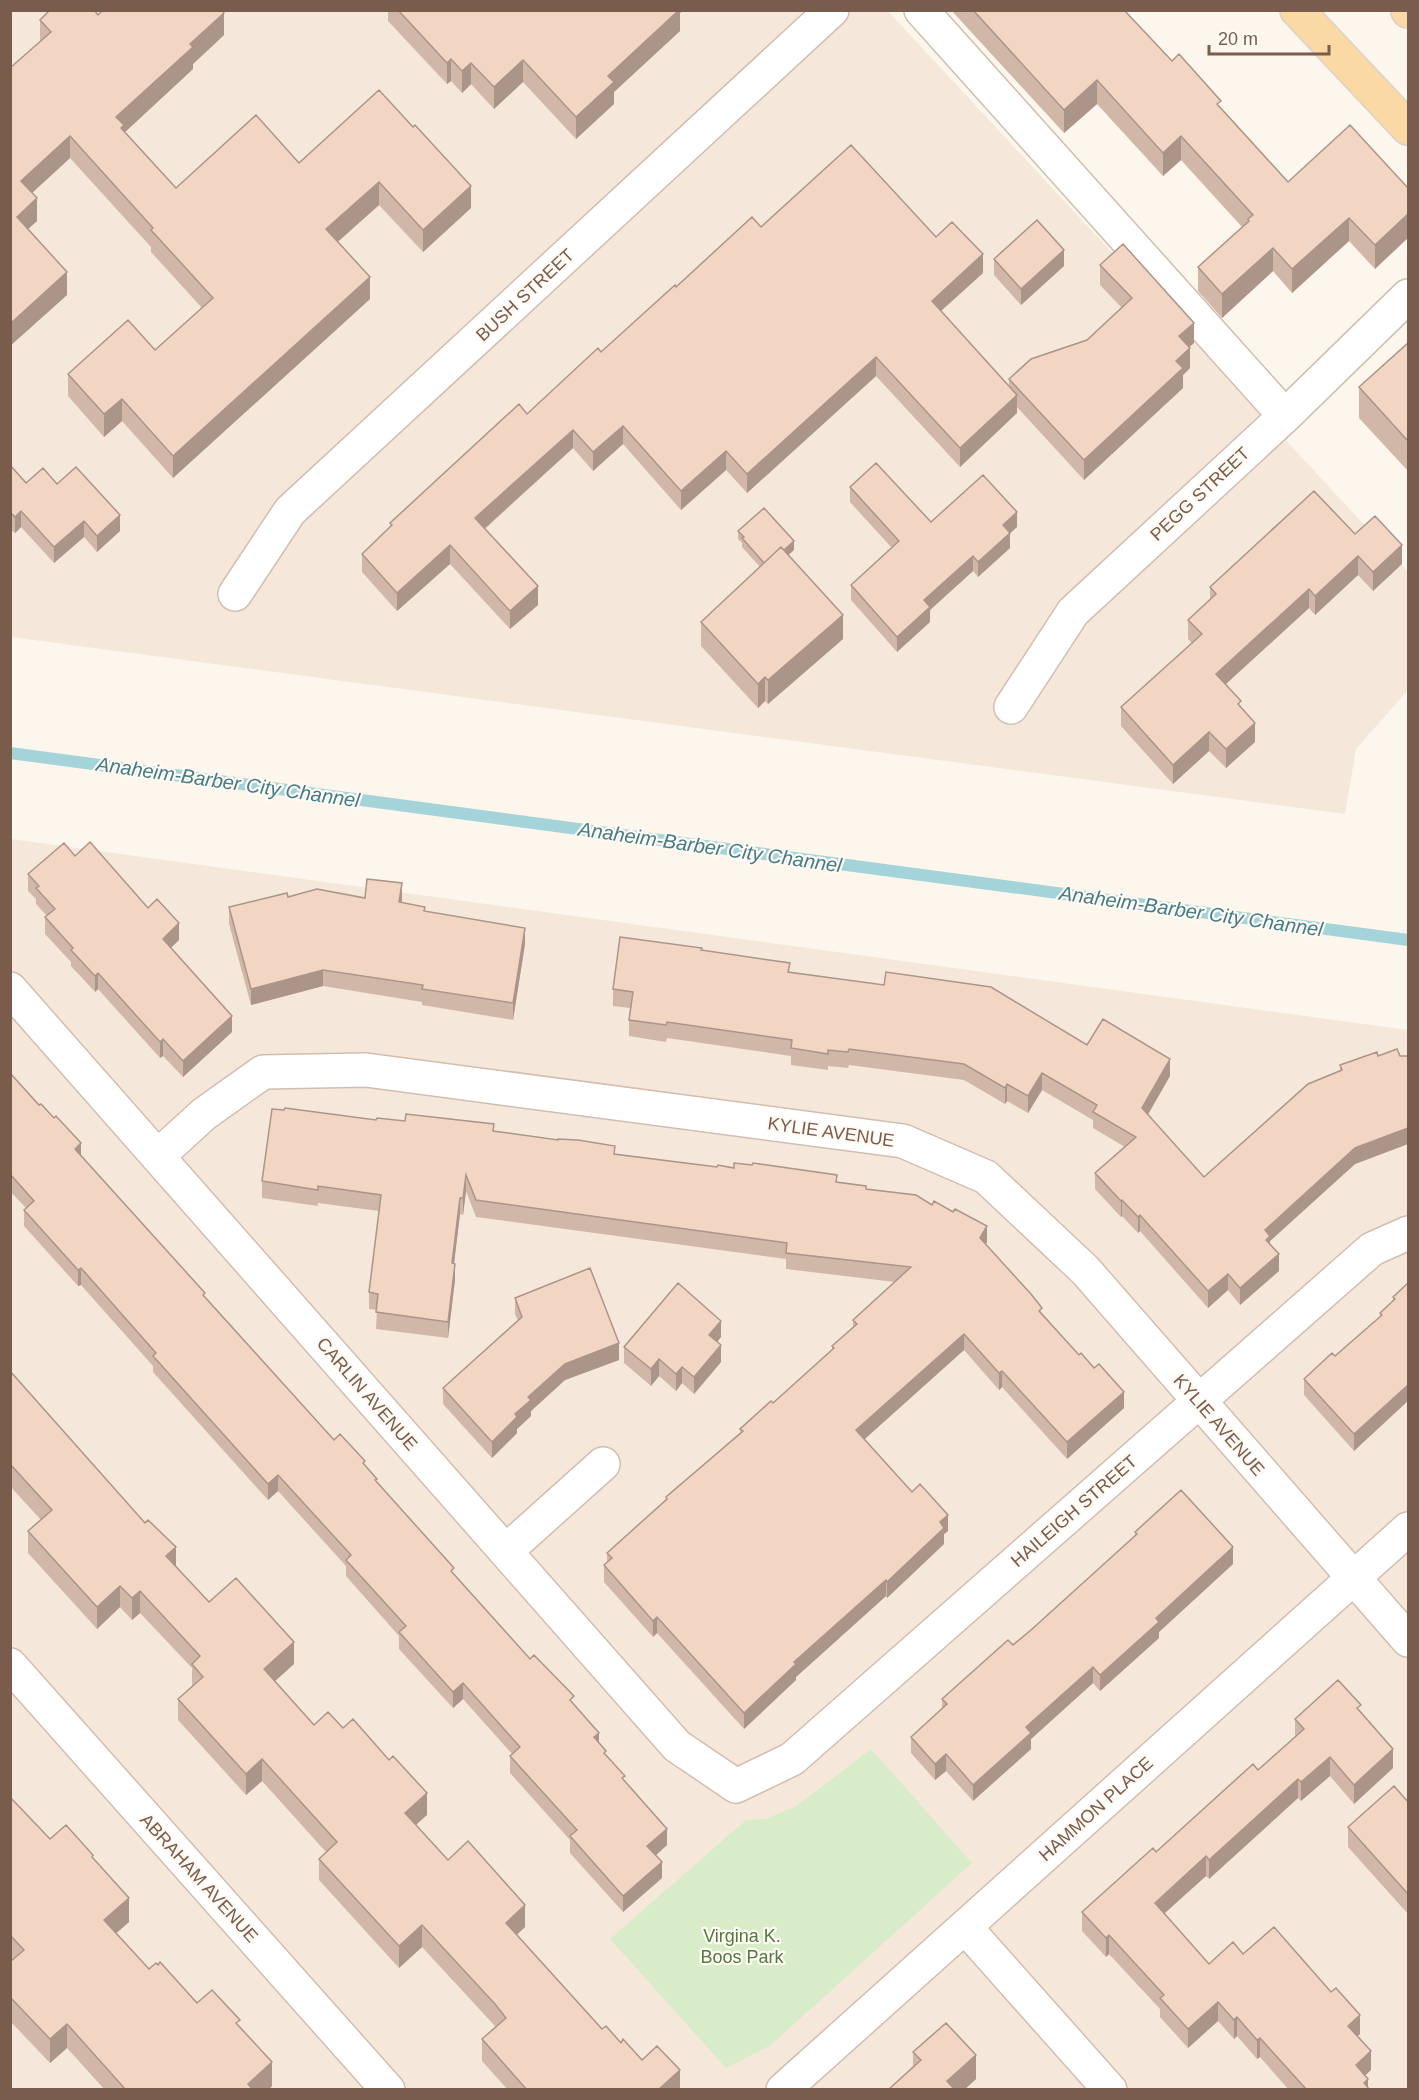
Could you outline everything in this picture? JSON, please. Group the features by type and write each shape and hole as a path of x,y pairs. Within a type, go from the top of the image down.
{"main road":[{"path":"1297,10 1408,128"}],"street":[{"name":"BUSH STREET","path":"235,594 290,511 832,10"},
{"path":"921,10 1285,416"},
{"name":"PEGG STREET","path":"1011,707 1073,612 1285,416 1408,296"},
{"name":"CARLIN AVENUE","path":"10,989 678,1746 736,1786"},
{"name":"KYLIE AVENUE","path":"158,1156 204,1114 262,1072 366,1070 903,1141 986,1177 1085,1270 1408,1640"},
{"name":"HAILEIGH STREET","path":"736,1786 792,1759 1372,1249 1408,1233"},
{"path":"506,1551 603,1464"},
{"name":"HAMMON PLACE","path":"783,2090 1408,1528"},
{"name":"ABRAHAM AVENUE","path":"10,1665 388,2090"},
{"path":"965,1927 1110,2090"}],"shaded area":[{"path":"11,10 888,11 1408,572 1408,690 1356,749 1345,814 11,637"},
{"path":"11,839 1408,1030 1408,2089 11,2090"}],"green space":[{"name":"Virgina K. Boos Park","path":"871,1749 972,1863 771,2045 726,2068 610,1939 746,1820 765,1819 795,1807"}],"building":[{"path":"50,10 94,10 98,15 103,10 222,10 224,13 190,44 193,47 116,117 124,125 121,128 176,188 256,115 299,163 379,90 471,186 423,230 379,182 326,229 370,277 173,456 122,399 104,414 68,374 128,320 155,350 213,298 70,136 21,181 37,198 17,217 67,272 10,324 10,68 51,32 40,20"},
{"path":"398,10 679,10 608,76 614,82 576,117 523,60 494,87 471,63 462,71 451,59 447,63"},
{"path":"973,10 1124,10 1172,61 1179,54 1221,101 1217,104 1288,182 1350,125 1408,188 1408,214 1375,245 1349,218 1292,269 1273,248 1222,294 1198,267 1253,215 1181,136 1163,153 1097,80 1064,110"},
{"path":"851,145 936,237 952,222 983,254 932,301 1017,395 960,448 876,357 747,474 726,451 681,491 623,426 593,452 573,430 475,518 538,586 510,611 450,545 397,593 362,554 392,525 390,523 519,404 527,414 598,348 601,352 752,217 761,227"},
{"path":"1037,220 1064,250 1021,289 994,259"},
{"path":"1123,244 1194,323 1179,336 1190,348 1176,361 1183,368 1084,460 1009,379 1031,359 1087,340 1132,298 1100,265"},
{"path":"1408,343 1408,441 1359,387"},
{"path":"876,463 931,522 983,475 1017,512 1003,525 1010,533 978,562 973,556 924,600 930,607 897,637 851,585 899,541 850,487"},
{"path":"10,465 26,483 43,468 57,484 76,467 120,515 97,536 84,521 54,547 21,511 15,517 10,512"},
{"path":"1314,491 1355,534 1375,516 1402,545 1373,572 1358,556 1315,596 1309,589 1216,674 1241,701 1238,704 1255,723 1226,749 1209,732 1173,765 1121,707 1202,634 1188,620 1216,594 1210,587"},
{"path":"764,508 794,541 784,550 781,547 764,563 738,531"},
{"path":"781,547 843,615 768,680 765,677 758,684 701,622"},
{"path":"90,842 148,908 157,899 179,923 163,939 232,1016 183,1061 163,1039 160,1042 98,973 95,976 45,917 55,909 36,888 39,886 28,874 64,843 75,856"},
{"path":"367,879 402,883 399,902 425,907 424,911 525,928 513,1003 422,989 423,985 323,970 251,989 229,907 287,893 288,897 317,889 365,898"},
{"path":"620,937 790,963 788,972 884,985 886,972 991,987 1087,1045 1103,1019 1170,1059 1142,1108 1204,1177 1308,1084 1342,1070 1340,1065 1377,1052 1378,1056 1397,1049 1400,1056 1408,1056 1408,1128 1355,1148 1265,1230 1270,1236 1266,1240 1279,1254 1240,1288 1228,1274 1208,1291 1140,1215 1138,1217 1095,1173 1136,1137 1093,1112 1097,1105 1042,1073 1028,1096 1007,1084 1005,1088 964,1064 849,1049 848,1052 828,1050 828,1054 791,1048 792,1040 667,1022 666,1025 629,1020 633,992 613,989"},
{"path":"10,1073 39,1105 41,1104 54,1118 56,1116 81,1143 75,1149 334,1440 340,1434 365,1461 363,1463 377,1479 375,1480 454,1568 451,1571 530,1659 534,1655 574,1696 570,1700 599,1733 594,1737 606,1751 604,1753 625,1776 622,1778 667,1829 647,1846 662,1862 623,1896 570,1836 577,1830 510,1756 520,1747 463,1683 453,1692 399,1632 406,1626 346,1560 351,1555 278,1475 268,1484 153,1356 156,1353 81,1268 78,1270 24,1210 34,1201 10,1174"},
{"path":"285,1108 376,1120 377,1118 405,1121 406,1114 494,1124 493,1131 615,1146 614,1154 717,1167 718,1165 734,1168 734,1163 752,1165 753,1163 837,1175 836,1182 866,1186 866,1189 916,1195 932,1205 934,1201 953,1212 955,1209 987,1226 980,1238 1031,1294 1042,1308 1039,1311 1079,1355 1081,1353 1094,1368 1099,1364 1124,1392 1067,1442 1002,1371 999,1373 964,1334 856,1430 912,1492 920,1484 948,1515 940,1522 944,1528 887,1582 886,1580 794,1662 796,1664 744,1713 657,1617 653,1621 604,1565 612,1558 607,1553 667,1499 666,1497 743,1431 740,1429 771,1401 773,1403 834,1348 832,1346 857,1324 853,1320 911,1267 786,1253 787,1243 476,1200 466,1175 463,1198 460,1198 452,1263 455,1264 448,1322 376,1312 378,1294 369,1292 381,1195 318,1186 318,1190 262,1181 272,1109 284,1110"},
{"path":"590,1268 619,1343 565,1364 528,1397 531,1400 515,1414 517,1417 492,1442 443,1388 522,1317 515,1298"},
{"path":"678,1283 721,1321 709,1335 721,1345 694,1377 682,1367 676,1374 659,1359 651,1369 624,1347"},
{"path":"1408,1283 1408,1385 1354,1434 1304,1379 1332,1353 1335,1356 1382,1315 1380,1313 1395,1299 1393,1297"},
{"path":"10,1371 145,1523 148,1520 176,1547 166,1556 209,1602 236,1578 294,1642 264,1669 314,1725 328,1712 343,1728 353,1719 389,1760 393,1756 427,1793 405,1813 448,1860 468,1841 525,1905 506,1923 602,2029 606,2026 621,2043 623,2039 642,2060 657,2046 680,2070 658,2090 527,2090 482,2039 506,2018 495,2004 422,1925 399,1946 319,1859 337,1842 262,1759 246,1774 178,1699 203,1677 192,1664 200,1656 140,1591 132,1598 120,1586 97,1607 28,1531 52,1510 10,1464"},
{"path":"1181,1490 1233,1547 1156,1618 1159,1622 1100,1675 1093,1667 1026,1727 1031,1733 973,1785 946,1754 935,1764 911,1737 947,1704 942,1699 1008,1640 1013,1645 1031,1630 1137,1534 1135,1532"},
{"path":"1338,1680 1361,1705 1357,1708 1393,1749 1354,1785 1330,1757 1301,1782 1298,1779 1209,1860 1206,1856 1155,1903 1209,1964 1233,1942 1243,1954 1274,1927 1331,1992 1336,1988 1360,2015 1348,2026 1371,2051 1356,2065 1368,2079 1364,2083 1370,2090 1305,2090 1260,2038 1257,2040 1237,2017 1234,2020 1218,2002 1188,2029 1160,1998 1164,1995 1109,1935 1106,1938 1082,1912 1153,1848 1156,1852 1253,1764 1258,1770 1304,1729 1295,1719"},
{"path":"1394,1786 1408,1802 1408,1894 1348,1827"},
{"path":"10,1797 50,1839 66,1825 129,1898 104,1920 149,1969 160,1962 197,2003 212,1990 240,2020 236,2023 272,2062 248,2084 253,2090 126,2090 67,2024 50,2039 10,1997 10,1962 24,1950 10,1935"},
{"path":"946,2023 976,2055 947,2081 955,2090 888,2090 921,2060 913,2052"}],"waterway":[{"name":"Anaheim-Barber City Channel","path":"10,753 1408,940"}]}
